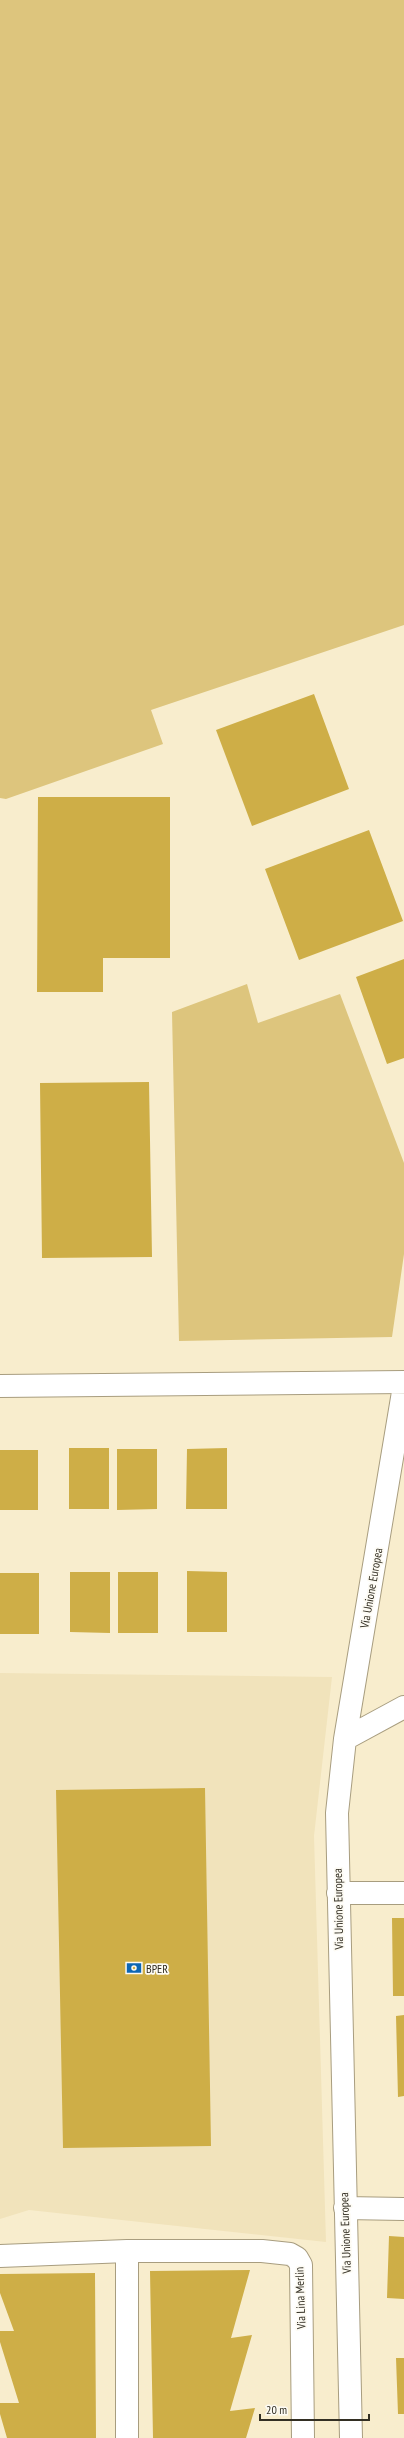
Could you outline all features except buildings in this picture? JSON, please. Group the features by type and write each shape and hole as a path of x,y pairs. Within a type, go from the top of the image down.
{"street":[{"path":"0,1386 404,1382"},
{"name":"Via Unione Europea","path":"351,2438 344,2208 337,1813 345,1739 404,1386"},
{"path":"345,1739 404,1707"},
{"path":"338,1893 404,1893"},
{"path":"344,2208 404,2209"},
{"path":"127,2438 128,2251"},
{"name":"Via Lina Merlin","path":"0,2256 128,2251 262,2251 290,2254 297,2258 301,2265 303,2438"}],"shaded area":[{"path":"0,0 404,0 404,625 151,710 163,744 6,799 0,798"},
{"path":"247,984 258,1023 340,994 404,1163 404,1254 392,1337 179,1341 172,1012"},
{"path":"0,1673 332,1677 314,1836 326,2242 29,2210 0,2219"}],"place":[{"name":"BPER","path":"134,1968"}]}
